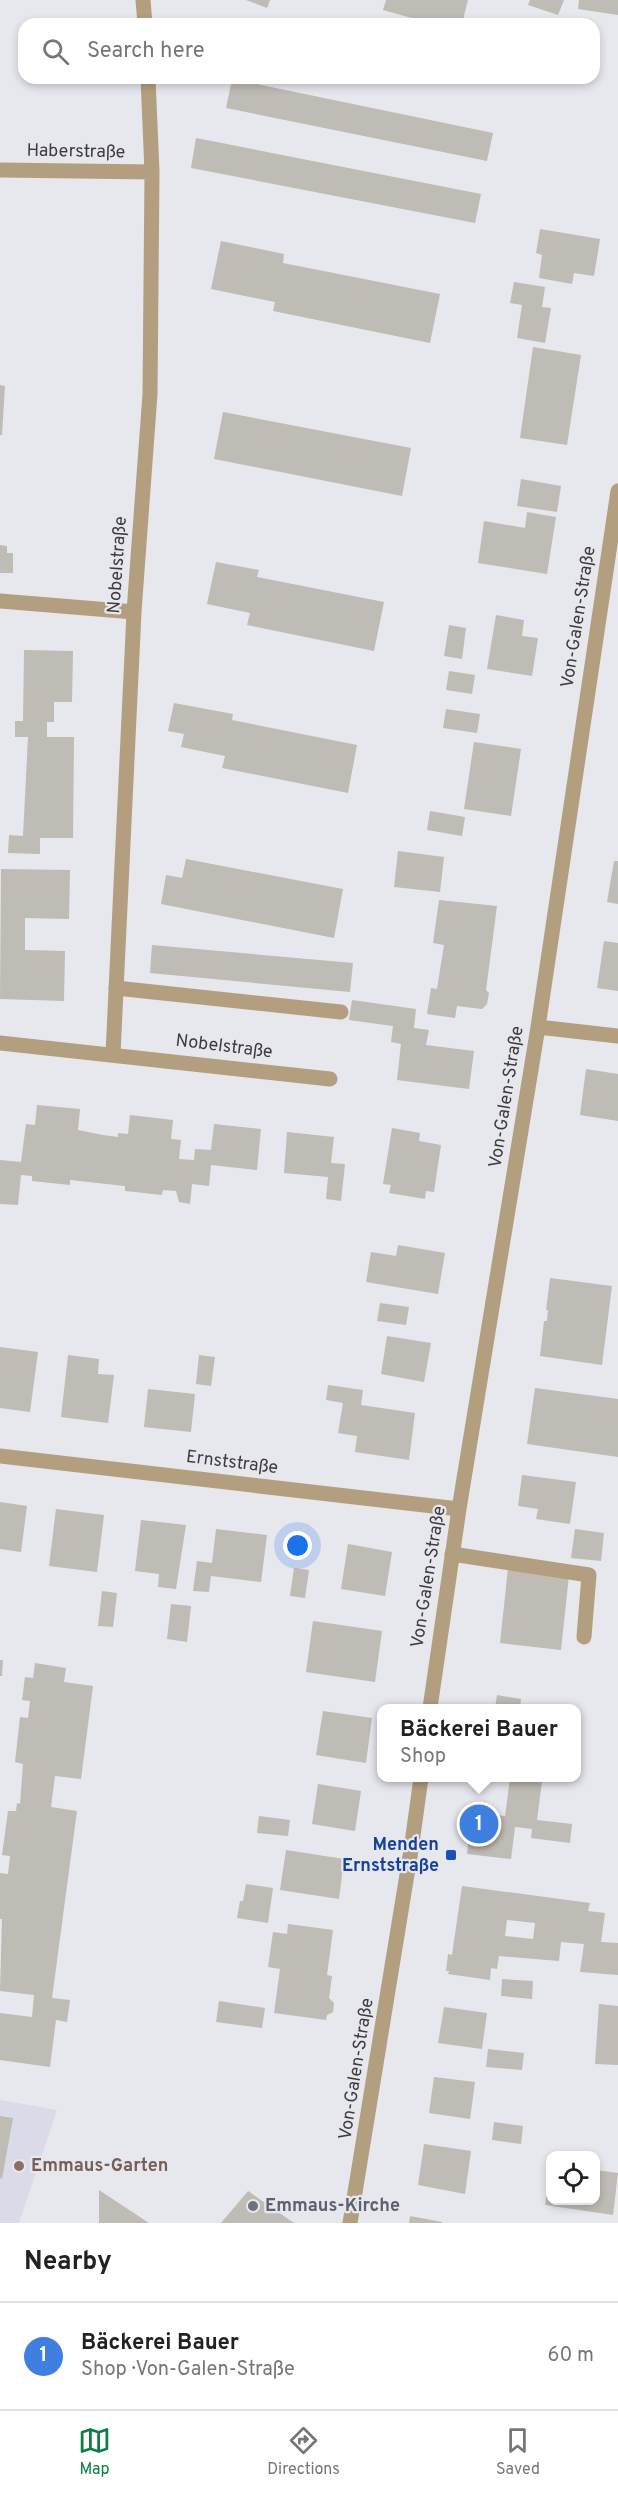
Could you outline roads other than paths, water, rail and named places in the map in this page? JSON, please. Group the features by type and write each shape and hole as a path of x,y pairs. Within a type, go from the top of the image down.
{"street":[{"path":"143,0 144,18"},
{"name":"Nobelstraße","path":"113,1054 134,612 150,394 152,172 148,84"},
{"name":"Haberstraße","path":"0,170 152,172"},
{"name":"Von-Galen-Straße","path":"431,1704 459,1509 538,1027 618,491"},
{"path":"0,601 134,612"},
{"path":"116,988 341,1012"},
{"path":"538,1027 618,1036"},
{"name":"Nobelstraße","path":"0,1043 330,1079"},
{"name":"Ernststraße","path":"0,1456 459,1509"},
{"path":"452,1554 589,1575 584,1637"},
{"name":"Von-Galen-Straße","path":"350,2223 408,1873 420,1782"}],"place":[{"name":"Bäckerei Bauer","path":"479,1824"},
{"name":"Menden Ernststraße","path":"451,1855"},
{"name":"Emmaus-Garten","path":"19,2166"},
{"name":"Emmaus-Kirche","path":"253,2206"}]}
